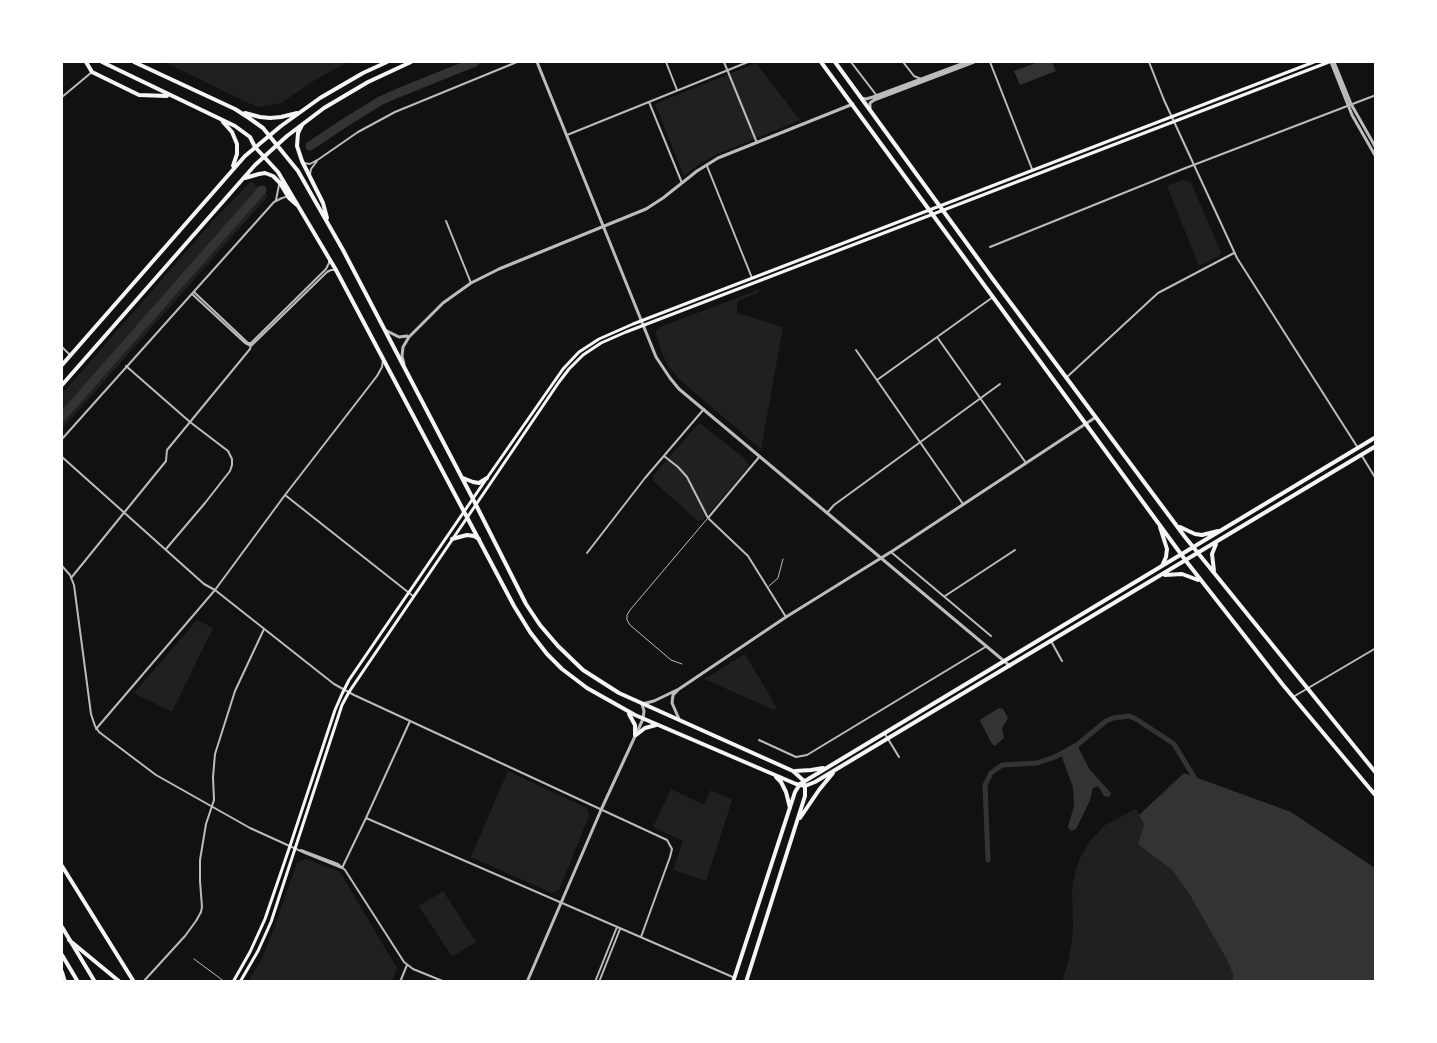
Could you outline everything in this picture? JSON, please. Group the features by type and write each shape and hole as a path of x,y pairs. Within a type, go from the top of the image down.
{"main road":[{"path":"86,62 92,72 139,95 171,96"},
{"path":"102,62 221,119 247,135 283,179 336,270 520,616 542,647 562,669 597,695 624,710 799,785 815,782 840,768 1376,446"},
{"path":"134,62 251,116 281,117 300,112"},
{"path":"62,365 232,170 255,147 300,112 340,86 387,62"},
{"path":"62,385 241,179 264,156 324,108 368,82 411,62"},
{"path":"821,62 1201,581 1293,698 1376,796"},
{"path":"835,62 1193,548 1376,773"},
{"path":"240,981 267,932 342,705 349,692 452,539 487,478 563,369 585,347 641,321 1314,62"},
{"path":"233,981 256,941 335,710 344,690 409,593 466,514 476,504 565,374 583,355 596,346 644,326 1331,62"},
{"path":"235,109 256,123 298,171 405,368 526,604 545,632 569,658 612,689 793,771 805,783 805,796 746,981"},
{"path":"221,119 232,132 237,144 237,157 232,170"},
{"path":"305,121 298,132 297,146 323,203 327,222"},
{"path":"241,179 254,174 273,176 289,198 301,209"},
{"path":"805,783 1376,438"},
{"path":"462,478 477,483 487,478"},
{"path":"1159,524 1167,551 1164,562 1159,568"},
{"path":"1176,525 1195,534 1209,533 1227,527"},
{"path":"452,539 469,535 480,540"},
{"path":"1217,577 1213,567 1212,551 1218,541"},
{"path":"1159,577 1179,573 1201,581"},
{"path":"624,710 634,721 635,735 649,726 658,725"},
{"path":"736,758 740,757 741,748"},
{"path":"793,771 830,766"},
{"path":"795,826 819,790 840,768"},
{"path":"770,773 785,789 790,810"},
{"path":"734,980 799,785"},
{"path":"62,866 134,981"},
{"path":"62,927 95,981"},
{"path":"69,940 120,981"},
{"path":"62,956 78,981"},
{"path":"62,972 65,981"}],"street":[{"path":"302,161 308,164 319,159 358,132 402,109 517,62"},
{"path":"537,62 641,321 656,357 666,373 704,409 1010,666"},
{"path":"666,62 678,90"},
{"path":"724,62 757,143"},
{"path":"566,135 748,62"},
{"path":"851,62 877,96"},
{"path":"903,62 913,79 907,84"},
{"path":"861,97 866,99 877,96 967,62"},
{"path":"871,111 870,104 873,100 974,62"},
{"path":"990,62 1032,169"},
{"path":"1149,62 1171,116 1234,253 1358,448"},
{"path":"1331,62 1376,157"},
{"path":"62,97 92,72"},
{"path":"911,74 921,79"},
{"path":"990,247 1376,95"},
{"path":"649,102 682,183"},
{"path":"405,368 402,359 406,340 443,303 471,283 498,269 653,205 706,165 723,156 853,104"},
{"path":"1350,105 1376,148"},
{"path":"311,177 311,169 319,159"},
{"path":"706,165 752,278"},
{"path":"62,439 274,202 280,183"},
{"path":"274,202 282,198 289,198"},
{"path":"446,221 471,283"},
{"path":"1067,378 1154,296 1172,284 1234,253"},
{"path":"71,578 166,461 167,450 250,349 251,344 326,269 329,262 328,256"},
{"path":"251,344 327,272 336,270"},
{"path":"192,292 245,343 251,344"},
{"path":"877,380 993,297"},
{"path":"384,330 401,337 411,334"},
{"path":"937,337 1026,463"},
{"path":"62,347 70,355"},
{"path":"856,350 963,504"},
{"path":"96,729 215,590 285,495 374,381 382,368 383,360"},
{"path":"126,366 190,422 228,451 232,459 230,471 165,549"},
{"path":"827,513 1000,384"},
{"path":"587,553 704,409"},
{"path":"527,981 643,719 642,704 656,700 679,688 1096,417"},
{"path":"1361,455 1376,479"},
{"path":"664,456 687,477 708,518 745,552 786,617"},
{"path":"708,518 760,456"},
{"path":"62,457 204,584 215,590 334,684 667,840 671,847 670,857 641,937"},
{"path":"285,495 413,596"},
{"path":"945,596 1015,550"},
{"path":"891,552 991,636"},
{"path":"62,566 74,585 91,714 96,729 150,771 212,807 250,828 342,867 351,876 407,965 445,981"},
{"path":"143,981 184,936 201,912 199,873 206,825 214,800 215,754 235,691 264,629"},
{"path":"1051,641 1062,661"},
{"path":"759,740 796,757 807,755 987,646"},
{"path":"1293,698 1376,648"},
{"path":"679,688 673,695 672,702 674,711 681,721"},
{"path":"342,867 410,721"},
{"path":"885,733 899,758"},
{"path":"366,818 641,937 734,980"},
{"path":"597,981 619,928"},
{"path":"400,981 407,965"}],"lane":[{"path":"682,664 671,660 630,624 627,615 708,518"},
{"path":"768,587 778,578 783,559"},
{"path":"194,959 225,981"}],"shaded area":[{"path":"164,62 348,62 315,80 281,103 257,107"},
{"path":"1038,62 1052,62 1056,71 1020,85 1014,71"},
{"path":"756,63 800,120 715,155 684,176 655,104"},
{"path":"1182,180 1191,183 1221,252 1219,256 1199,266 1167,186"},
{"path":"251,181 268,196 62,429 62,394 212,222"},
{"path":"758,290 759,292 737,301 737,313 783,327 761,449 680,380 669,367 656,334 660,327"},
{"path":"698,424 745,459 749,466 703,520 698,521 653,481 653,476"},
{"path":"197,620 213,628 172,712 134,693"},
{"path":"745,654 777,708 774,710 704,679"},
{"path":"999,708 1003,709 1008,718 1002,728 1004,738 995,746 980,721"},
{"path":"1076,743 1090,770 1111,793 1109,797 1104,796 1098,786 1093,788 1090,800 1076,829 1071,831 1068,827 1074,806 1073,787 1060,752"},
{"path":"508,771 587,808 589,816 559,890 552,893 471,857"},
{"path":"1184,773 1291,812 1375,868 1375,981 1233,981 1233,974 1226,958 1191,897 1172,870 1138,844 1144,825 1139,815"},
{"path":"671,789 704,805 711,790 732,800 706,881 673,870 683,841 653,827"},
{"path":"1136,809 1144,825 1138,844 1172,870 1191,897 1226,958 1233,974 1233,981 1062,982 1072,942 1072,893 1079,860 1090,841 1105,825"},
{"path":"306,859 340,872 397,968 392,981 248,981 260,962 270,939 297,863"},
{"path":"443,891 476,942 452,957 419,906"}],"waterway":[{"path":"310,146 380,101 475,62"},
{"path":"62,417 262,190"},
{"path":"988,860 985,785 991,773 1002,765 1037,763 1055,757 1077,745 1106,721 1113,718 1129,716 1174,744 1194,777"}]}
